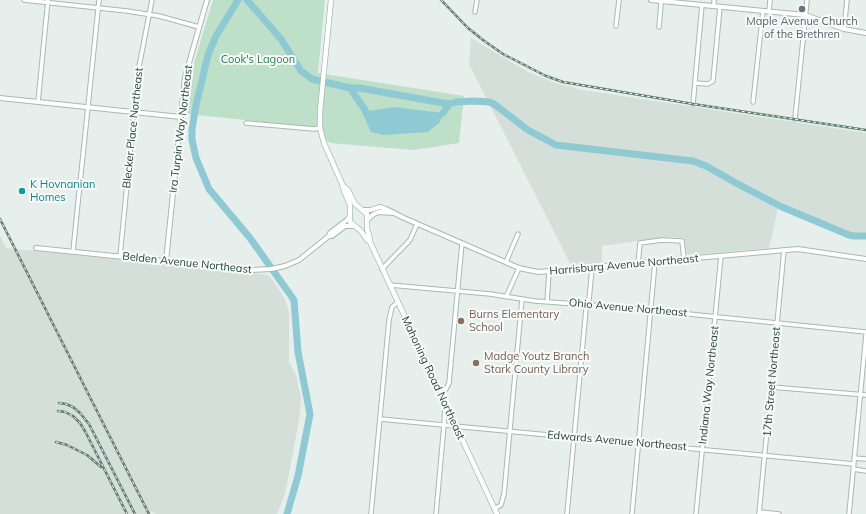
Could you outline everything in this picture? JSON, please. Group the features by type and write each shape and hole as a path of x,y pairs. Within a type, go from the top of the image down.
{"main road":[{"path":"331,0 320,111 320,128 327,150 350,206 350,222 355,227 363,226 368,220 367,214 353,202 348,190 343,186"},
{"path":"350,215 356,209 362,210"},
{"name":"Mahoning Road Northeast","path":"368,220 367,230 370,242 497,514"},
{"name":"Mahoning Road Northeast","path":"355,227 362,231 367,240 370,242"}],"street":[{"path":"24,0 48,1 98,7 149,15 199,27"},
{"path":"73,251 99,0"},
{"name":"Blecker Place Northeast","path":"120,256 138,72 152,0"},
{"name":"Ira Turpin Way Northeast","path":"166,261 186,71 207,0"},
{"path":"476,12 477,0"},
{"path":"616,26 619,0"},
{"path":"651,0 805,16 844,29 866,33"},
{"path":"659,27 660,0"},
{"path":"714,0 714,6"},
{"path":"769,12 770,0"},
{"path":"795,120 807,0"},
{"path":"844,29 847,0"},
{"path":"38,102 48,1"},
{"path":"693,104 702,5"},
{"path":"695,83 708,84 713,81 720,7"},
{"path":"753,102 763,11"},
{"path":"0,98 181,117"},
{"path":"246,123 320,128"},
{"name":"Harrisburg Avenue Northeast","path":"362,210 371,210 381,207 390,210 393,213 417,224 519,268 534,271 549,272 798,249 866,259"},
{"name":"Harrisburg Avenue Northeast","path":"368,220 374,214 379,212 393,213"},
{"name":"Belden Avenue Northeast","path":"36,248 263,270 280,268 299,260 329,236 330,233 347,220 350,215"},
{"path":"382,269 410,240 417,224"},
{"name":"Belden Avenue Northeast","path":"329,236 332,236 346,226 355,227"},
{"path":"506,262 518,234"},
{"path":"638,264 640,242 671,240 682,241 684,259"},
{"path":"440,392 446,389 449,383 462,243"},
{"name":"17th Street Northeast","path":"760,513 784,250"},
{"name":"Indiana Way Northeast","path":"696,514 721,256"},
{"path":"632,514 655,262"},
{"path":"506,296 519,268"},
{"path":"567,514 592,268"},
{"path":"547,302 549,272"},
{"name":"Ohio Avenue Northeast","path":"390,285 506,296 547,302 588,304 715,316 866,333"},
{"path":"494,509 501,505 503,501 522,299"},
{"path":"371,514 389,320 392,307 398,302"},
{"path":"849,514 866,333"},
{"path":"771,386 866,395"},
{"path":"436,514 445,402"},
{"name":"Edwards Avenue Northeast","path":"380,419 854,464"},
{"path":"854,458 866,459"},
{"path":"853,469 866,471"},
{"path":"760,513 779,514"}],"shaded area":[{"path":"471,38 528,72 555,83 583,90 866,133 866,233 856,236 779,204 769,248 687,255 684,238 666,237 602,246 602,264 571,265 469,64"},
{"path":"0,236 6,248 269,275 285,299 289,312 289,362 296,375 301,398 300,415 285,494 277,514 156,514 150,511 151,514 0,514"}],"green space":[{"name":"Cook's Lagoon","path":"213,0 325,0 318,73 464,96 459,143 414,150 330,143 313,127 187,114 191,73"}],"water":[{"path":"394,107 443,113 440,122 428,132 383,135 371,132 362,112"}],"waterway":[{"path":"238,0 216,36 208,55 196,105 192,129 192,140 196,158 209,189 250,238 294,300 298,352 310,414 298,476 287,514"},
{"path":"247,0 281,39 301,71 312,79 350,88 359,88 449,104 474,101 489,102 494,104 528,130 556,145 693,161 706,166 782,207 849,235 866,236"},
{"path":"350,88 365,110"},
{"path":"443,113 449,104"}],"railway":[{"path":"441,0 468,28 503,54 546,76 563,82 693,104 866,130"},
{"path":"0,219 149,514"},
{"path":"59,403 73,407 89,424 135,514"},
{"path":"58,411 65,412 73,416 80,423 127,514"},
{"path":"56,442 67,445 87,455 101,467"}],"place":[{"name":"Maple Avenue Church of the Brethren","path":"802,9"},
{"name":"K Hovnanian Homes","path":"22,191"},
{"name":"Burns Elementary School","path":"461,321"},
{"name":"Madge Youtz Branch Stark County Library","path":"476,363"}]}
